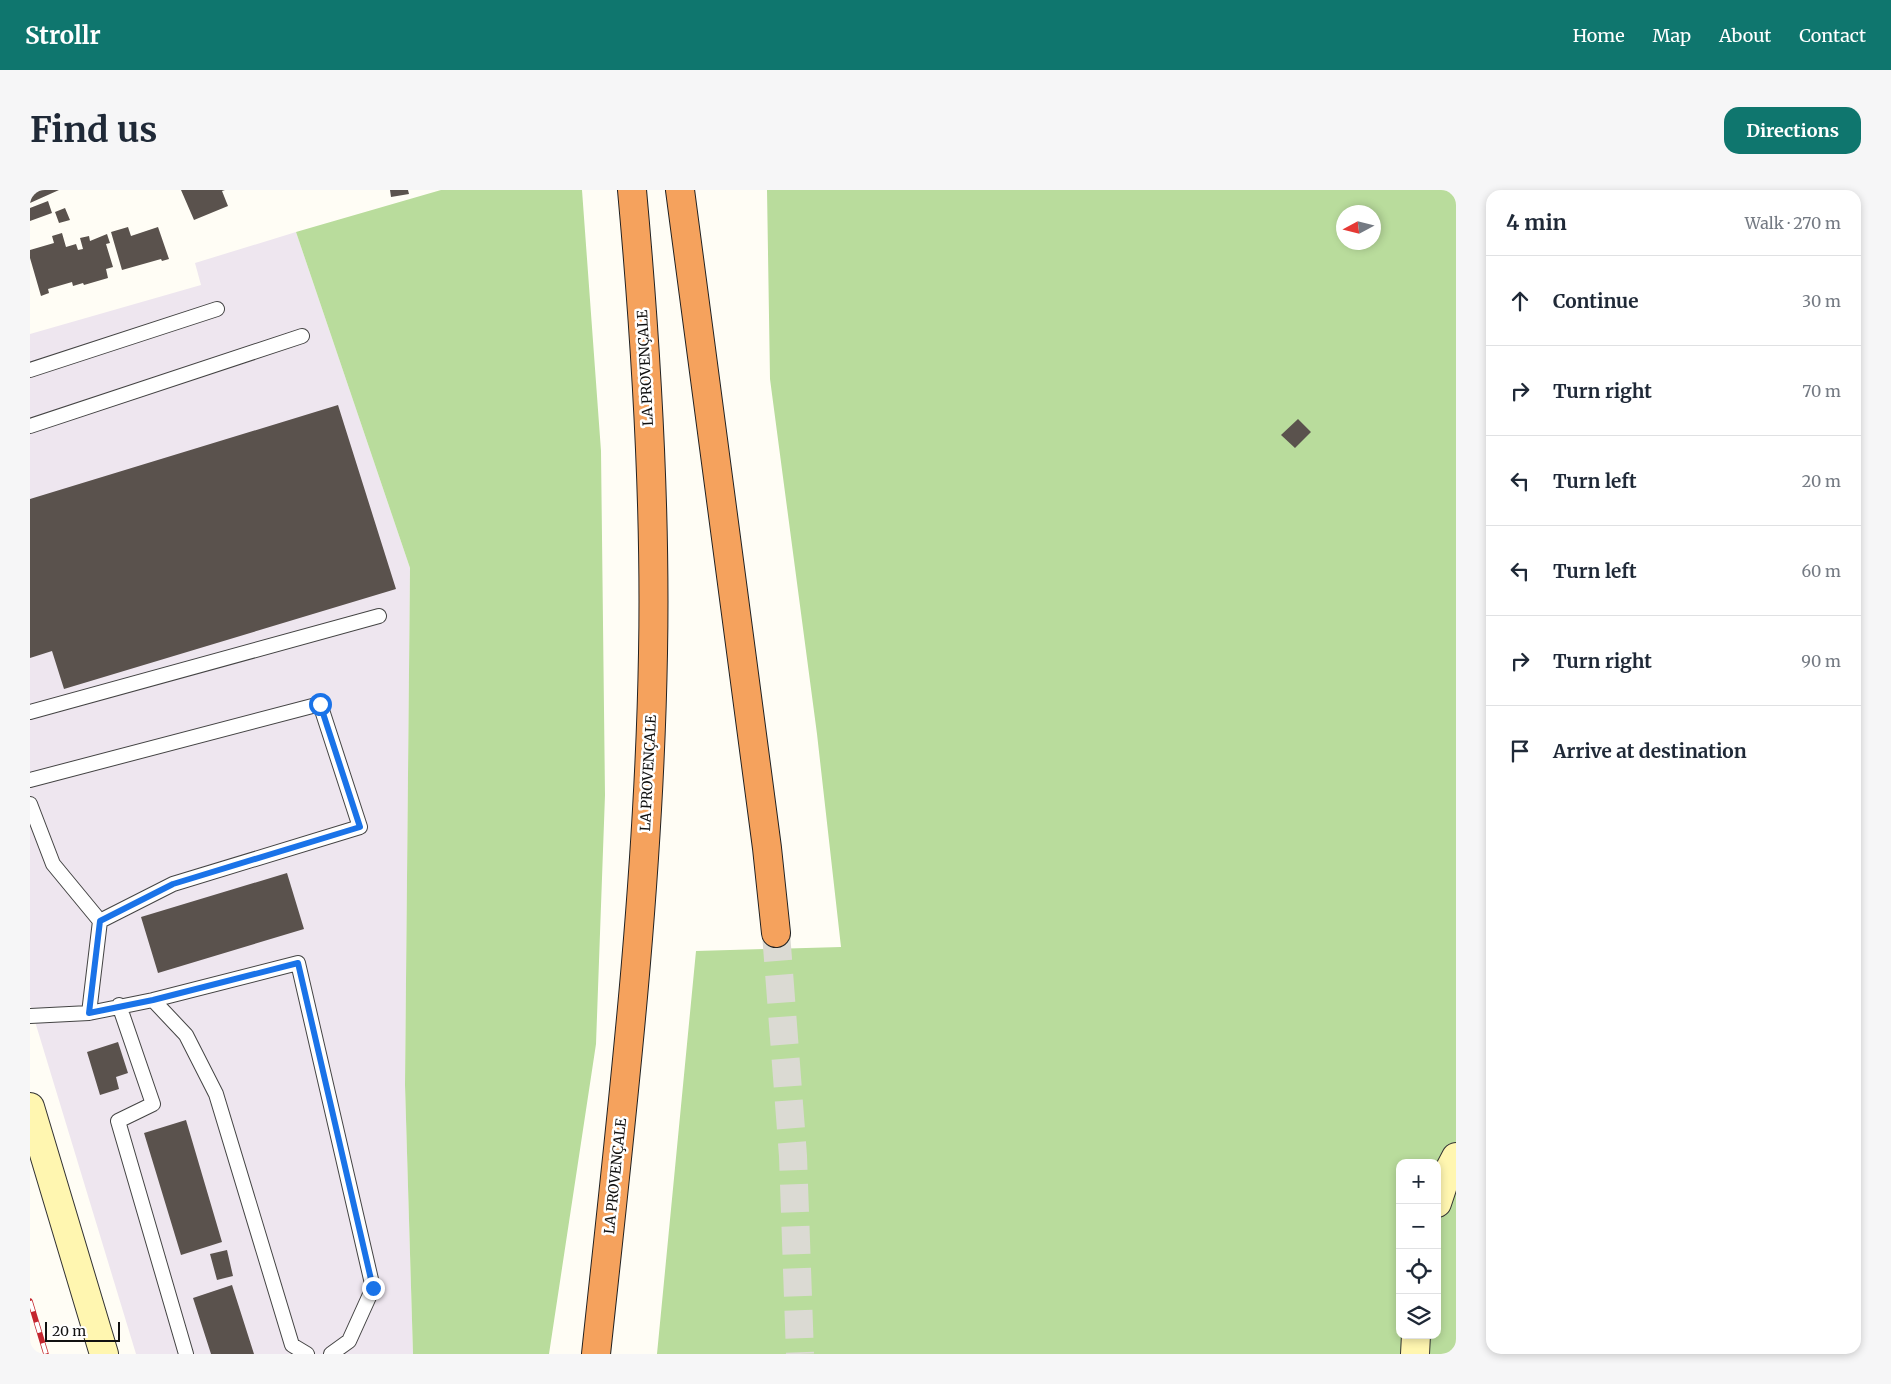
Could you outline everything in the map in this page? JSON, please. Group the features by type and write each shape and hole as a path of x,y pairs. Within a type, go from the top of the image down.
{"highway":[{"name":"LA PROVENÇALE","path":"596,1354 639,931 653,670 653,561 650,456 641,287 632,190"},
{"path":"680,190 767,848 776,933"}],"street":[{"path":"30,1107 104,1354"},
{"path":"1441,1190 1456,1157"}],"lane":[{"path":"30,370 217,309"},
{"path":"30,426 302,336"},
{"path":"30,712 379,616"},
{"path":"30,780 320,704 360,827 173,884 100,921"},
{"path":"30,804 53,864 100,921 89,1013"},
{"path":"30,1016 89,1013 119,1005 153,1000 298,963 373,1288 348,1341 332,1354"},
{"path":"153,1000 186,1035 216,1094 292,1345 307,1354"},
{"path":"119,1005 153,1104 118,1121 186,1354"}],"shaded area":[{"path":"296,232 410,568 405,1085 413,1354 136,1354 30,1005 30,334 201,285 195,263"}],"green space":[{"path":"441,190 582,190 601,451 605,795 596,1044 549,1354 413,1354 405,1085 410,568 296,232"},
{"path":"767,190 1456,190 1456,1354 657,1354 696,951 841,947 817,734 770,379"}],"building":[{"path":"30,190 59,190 30,203"},
{"path":"181,190 225,190 222,191 228,206 194,220"},
{"path":"390,190 408,190 409,194 391,197"},
{"path":"48,201 52,213 30,221 30,208"},
{"path":"65,208 70,220 59,223 55,212"},
{"path":"128,227 131,236 158,227 169,259 162,261 161,259 122,270 111,232"},
{"path":"62,233 66,247 76,244 78,250 83,249 80,238 89,236 90,241 107,234 110,243 106,244 113,267 106,269 108,278 84,285 83,283 73,286 72,282 48,289 49,293 41,296 30,258 30,250 54,243 52,236"},
{"path":"338,405 396,589 64,689 52,651 30,658 30,499"},
{"path":"1298,419 1311,432 1295,448 1281,435"},
{"path":"287,873 304,929 158,973 141,917"},
{"path":"118,1042 128,1073 116,1077 119,1089 100,1095 87,1052"},
{"path":"186,1120 222,1242 181,1255 144,1133"},
{"path":"227,1250 233,1276 217,1280 210,1254"},
{"path":"232,1285 254,1354 211,1354 193,1298"}],"tunnel":[{"path":"776,933 793,1156 800,1354"}],"railway":[{"path":"30,1301 46,1354"}],"route":[{"path":"320,704 360,827 173,884 100,921 89,1013 119,1005 153,1000 298,963 373,1288"}]}
